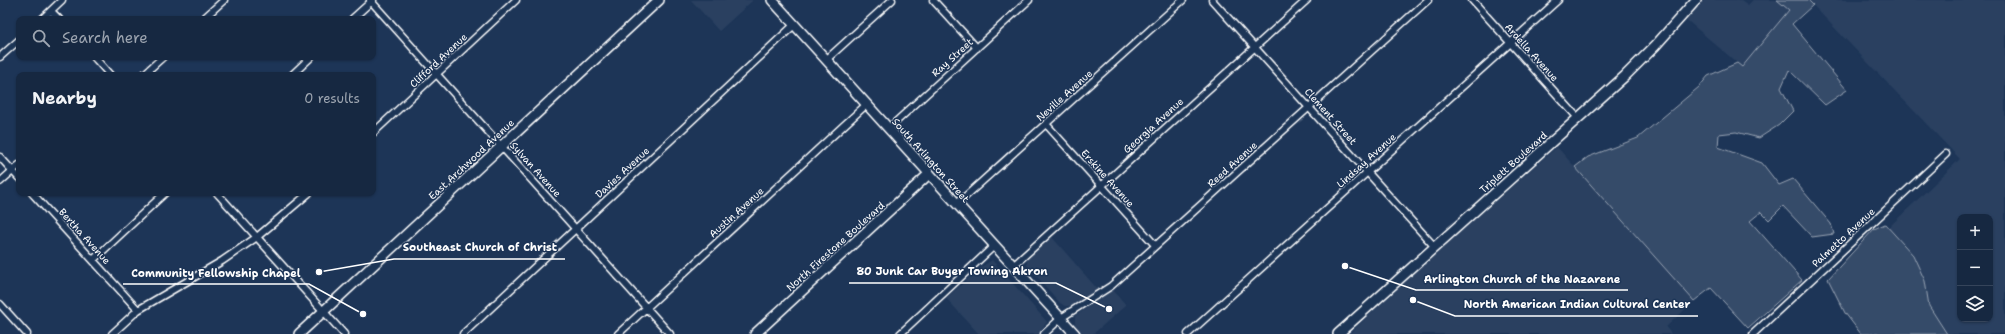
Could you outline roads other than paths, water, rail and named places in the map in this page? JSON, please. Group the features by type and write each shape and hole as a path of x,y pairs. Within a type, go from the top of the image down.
{"main road":[{"name":"East Archwood Avenue","path":"299,334 659,0"},
{"name":"South Arlington Street","path":"772,0 1075,334"},
{"name":"Triplett Boulevard","path":"1338,334 1645,56 1696,0"},
{"name":"North Firestone Boulevard","path":"755,334 929,174"}],"street":[{"path":"45,16 62,0"},
{"path":"206,16 224,0"},
{"path":"355,16 371,0"},
{"name":"Sylvan Avenue","path":"371,0 670,334"},
{"name":"Clifford Avenue","path":"376,130 516,0"},
{"path":"827,59 892,0"},
{"path":"933,0 977,48"},
{"name":"Ray Street","path":"888,129 1029,0"},
{"name":"Neville Avenue","path":"957,204 1183,0"},
{"name":"Clement Street","path":"1212,0 1434,246"},
{"name":"Georgia Avenue","path":"1013,266 1307,0"},
{"name":"Reed Avenue","path":"1044,334 1061,318 1111,286 1428,0"},
{"name":"Ardella Avenue","path":"1472,0 1578,118"},
{"name":"Lindsay Avenue","path":"1188,334 1558,0"},
{"path":"51,11 56,16"},
{"name":"Davies Avenue","path":"463,334 794,25"},
{"path":"0,57 16,43"},
{"path":"97,60 107,72"},
{"path":"146,72 160,60"},
{"path":"295,72 308,60"},
{"name":"Austin Avenue","path":"618,334 866,104"},
{"name":"Erskine Avenue","path":"1046,124 1155,245"},
{"name":"Palmetto Avenue","path":"1753,334 1946,154"},
{"path":"0,158 16,175"},
{"path":"0,182 16,168"},
{"name":"Bertha Avenue","path":"35,196 138,310"},
{"path":"93,260 162,196"},
{"path":"221,196 344,334"},
{"path":"112,334 138,310 222,261 257,237 305,196"},
{"path":"900,334 994,246"},
{"path":"0,304 27,334"}],"place":[{"name":"Arlington Church of the Nazarene","path":"1345,266"},
{"name":"Southeast Church of Christ","path":"319,272"},
{"name":"North American Indian Cultural Center","path":"1413,300"},
{"name":"80 Junk Car Buyer Towing Akron","path":"1109,309"},
{"name":"Community Fellowship Chapel","path":"363,314"}]}
